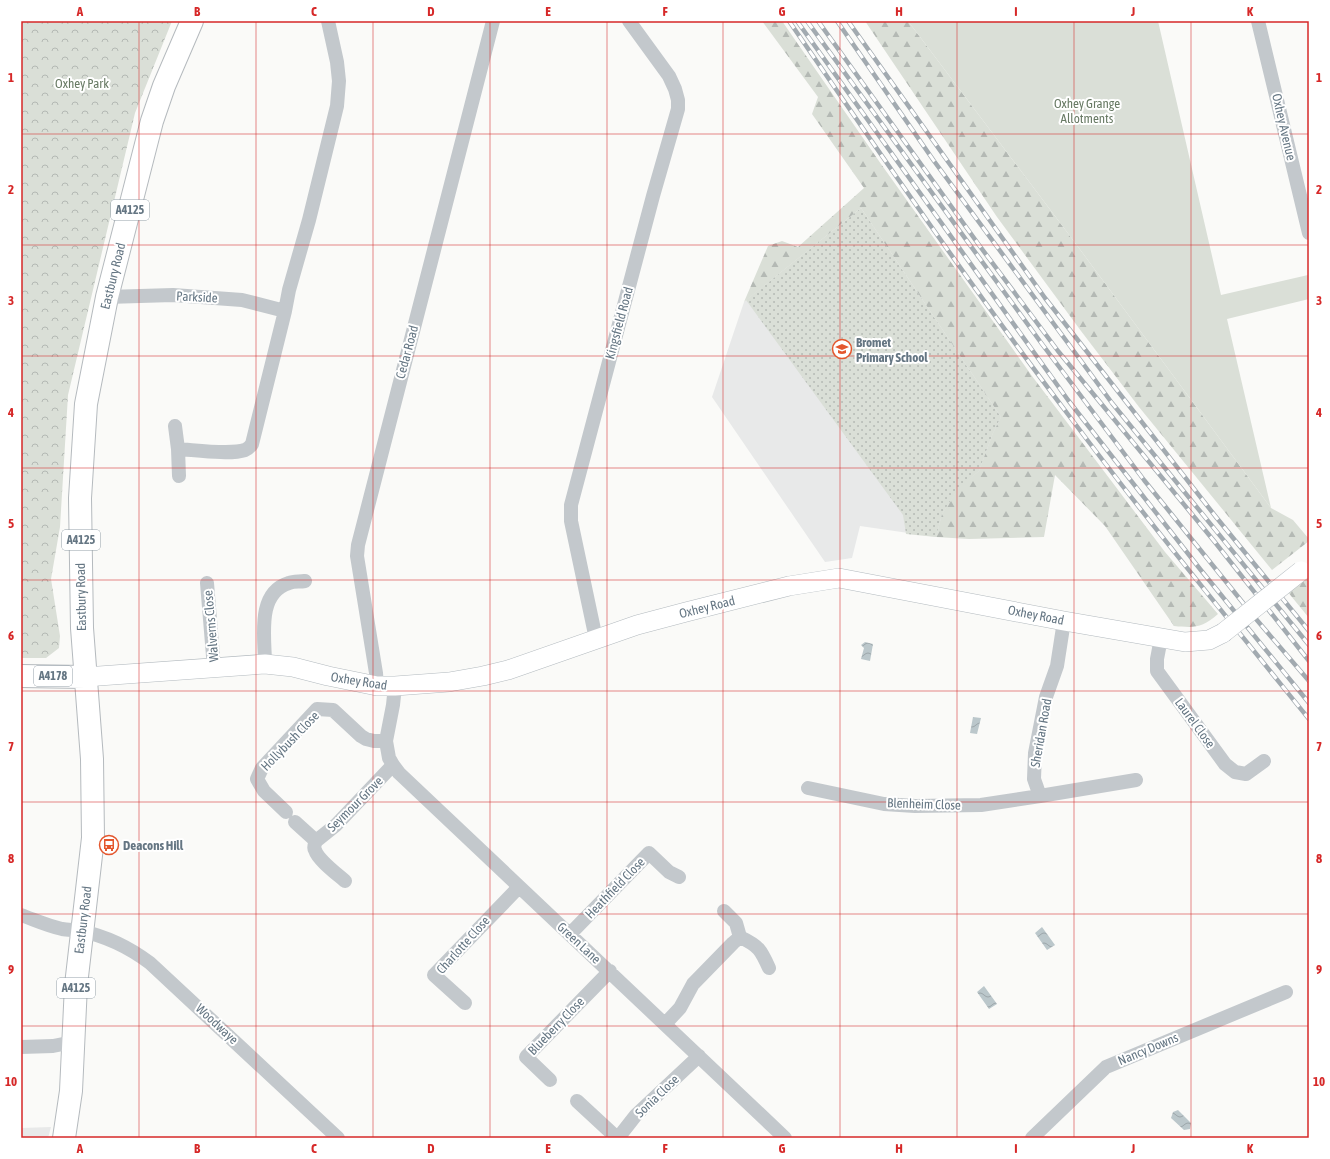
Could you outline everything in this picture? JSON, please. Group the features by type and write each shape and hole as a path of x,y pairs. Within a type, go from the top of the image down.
{"main road":[{"name":"Eastbury Road","path":"64,1138 71,1091 72,1042 76,990 93,838 90,716 82,643 80,498 86,404 108,297 152,121 164,86 192,21"},
{"name":"A4178","path":"21,676 85,676"}],"street":[{"path":"178,449 236,452 249,448 252,444 289,290 309,220 337,106 339,81 337,62 328,21"},
{"name":"Cedar Road","path":"386,686 376,672 357,556 358,545 493,21"},
{"name":"Kingsfield Road","path":"596,639 571,521 571,505 652,196 678,109 678,100 675,89 669,76 629,21"},
{"name":"Oxhey Avenue","path":"1258,21 1309,234"},
{"name":"Parkside","path":"108,297 173,295 242,300 285,311"},
{"path":"175,426 179,476"},
{"name":"Oxhey Road","path":"85,676 265,664 294,667 328,676 386,686 449,682 489,675 532,662 637,625 789,586 839,578 1064,621 1185,642 1203,642 1223,633 1305,568"},
{"path":"265,664 264,618 269,599 283,586 290,583 304,582"},
{"name":"Walverns Close","path":"207,583 214,668"},
{"name":"Sheridan Road","path":"1040,796 1034,779 1035,753 1046,697 1057,666 1064,621"},
{"name":"Laurel Close","path":"1161,638 1156,671 1225,764 1235,772 1246,774 1264,761"},
{"name":"Green Lane","path":"386,686 393,705 386,741 387,751 393,765 413,787 610,971 785,1138"},
{"name":"Hollybush Close","path":"291,817 264,791 257,779 262,768 310,715 318,709 333,710 366,739 386,741"},
{"name":"Seymour Grove","path":"345,881 316,853 314,846 316,841 336,825 393,765"},
{"path":"1040,796 1136,780"},
{"name":"Blenheim Close","path":"808,788 884,804 928,806 981,805 1040,796"},
{"name":"Seymour Grove","path":"291,817 316,841"},
{"name":"Heathfield Close","path":"570,934 649,853 669,872 679,877"},
{"name":"Charlotte Close","path":"465,1003 434,975 519,886"},
{"path":"724,911 736,923 740,937 751,942 759,949 769,968"},
{"name":"Woodwaye","path":"21,916 62,928 82,931 138,954 150,963 338,1138"},
{"path":"665,1024 680,1008 692,984 740,937"},
{"name":"Blueberry Close","path":"550,1080 526,1057 610,971"},
{"name":"Nancy Downs","path":"1032,1138 1106,1067 1286,992"},
{"path":"21,1047 53,1046 72,1042"},
{"name":"Sonia Close","path":"577,1101 617,1138 636,1115 699,1056"}],"shaded area":[{"name":"Bromet Primary School","path":"861,208 1029,458 936,537 860,526 852,558 825,562 712,397 744,302"},
{"path":"51,1127 48,1138 21,1138 21,1128"}],"green space":[{"name":"Oxhey Park","path":"21,21 172,21 135,113 68,395 60,527 51,579 60,636 59,648 46,658 21,658"},
{"path":"762,21 782,21 881,164 1032,376 1165,552 1218,614 1212,619 1193,627 1174,626 1105,526 1055,475 1044,537 969,539 936,537 942,514 960,486 979,471 993,433 1001,417 861,208 744,302 768,246 782,241 798,247 864,188 812,114 818,97"},
{"path":"865,21 908,21 1073,240 1271,508 1293,520 1309,539 1309,541 1272,570 1139,407 1081,331 997,217"},
{"name":"Oxhey Grange Allotments","path":"908,21 1158,21 1221,295 1308,275 1309,299 1227,319 1271,508 1073,240"},
{"name":"Bromet Primary School","path":"861,208 1001,417 993,433 979,471 960,487 942,514 936,537 906,534 903,515 746,300"},
{"path":"1309,574 1309,618 1287,591"}],"water":[{"path":"865,642 873,644 870,661 861,659 864,648 861,645"},
{"path":"973,717 981,718 977,734 970,733"},
{"path":"1042,927 1055,945 1047,950 1035,933"},
{"path":"984,986 997,1004 989,1009 977,992"},
{"path":"1178,1110 1191,1123 1190,1129 1184,1130 1171,1118 1173,1112"}],"railway":[{"path":"789,21 927,221 998,320 1158,531 1309,719"},
{"path":"797,21 1068,400 1200,569 1309,703"},
{"path":"807,21 1042,344 1144,480 1256,619 1309,681"},
{"path":"818,21 979,245 1058,351 1214,541 1309,661"},
{"path":"837,21 934,161 1112,403 1309,645"},
{"path":"848,21 1045,298 1216,517 1309,631"}],"place":[{"name":"Bromet Primary School","path":"842,349"},
{"name":"Deacons Hill","path":"109,845"}]}
